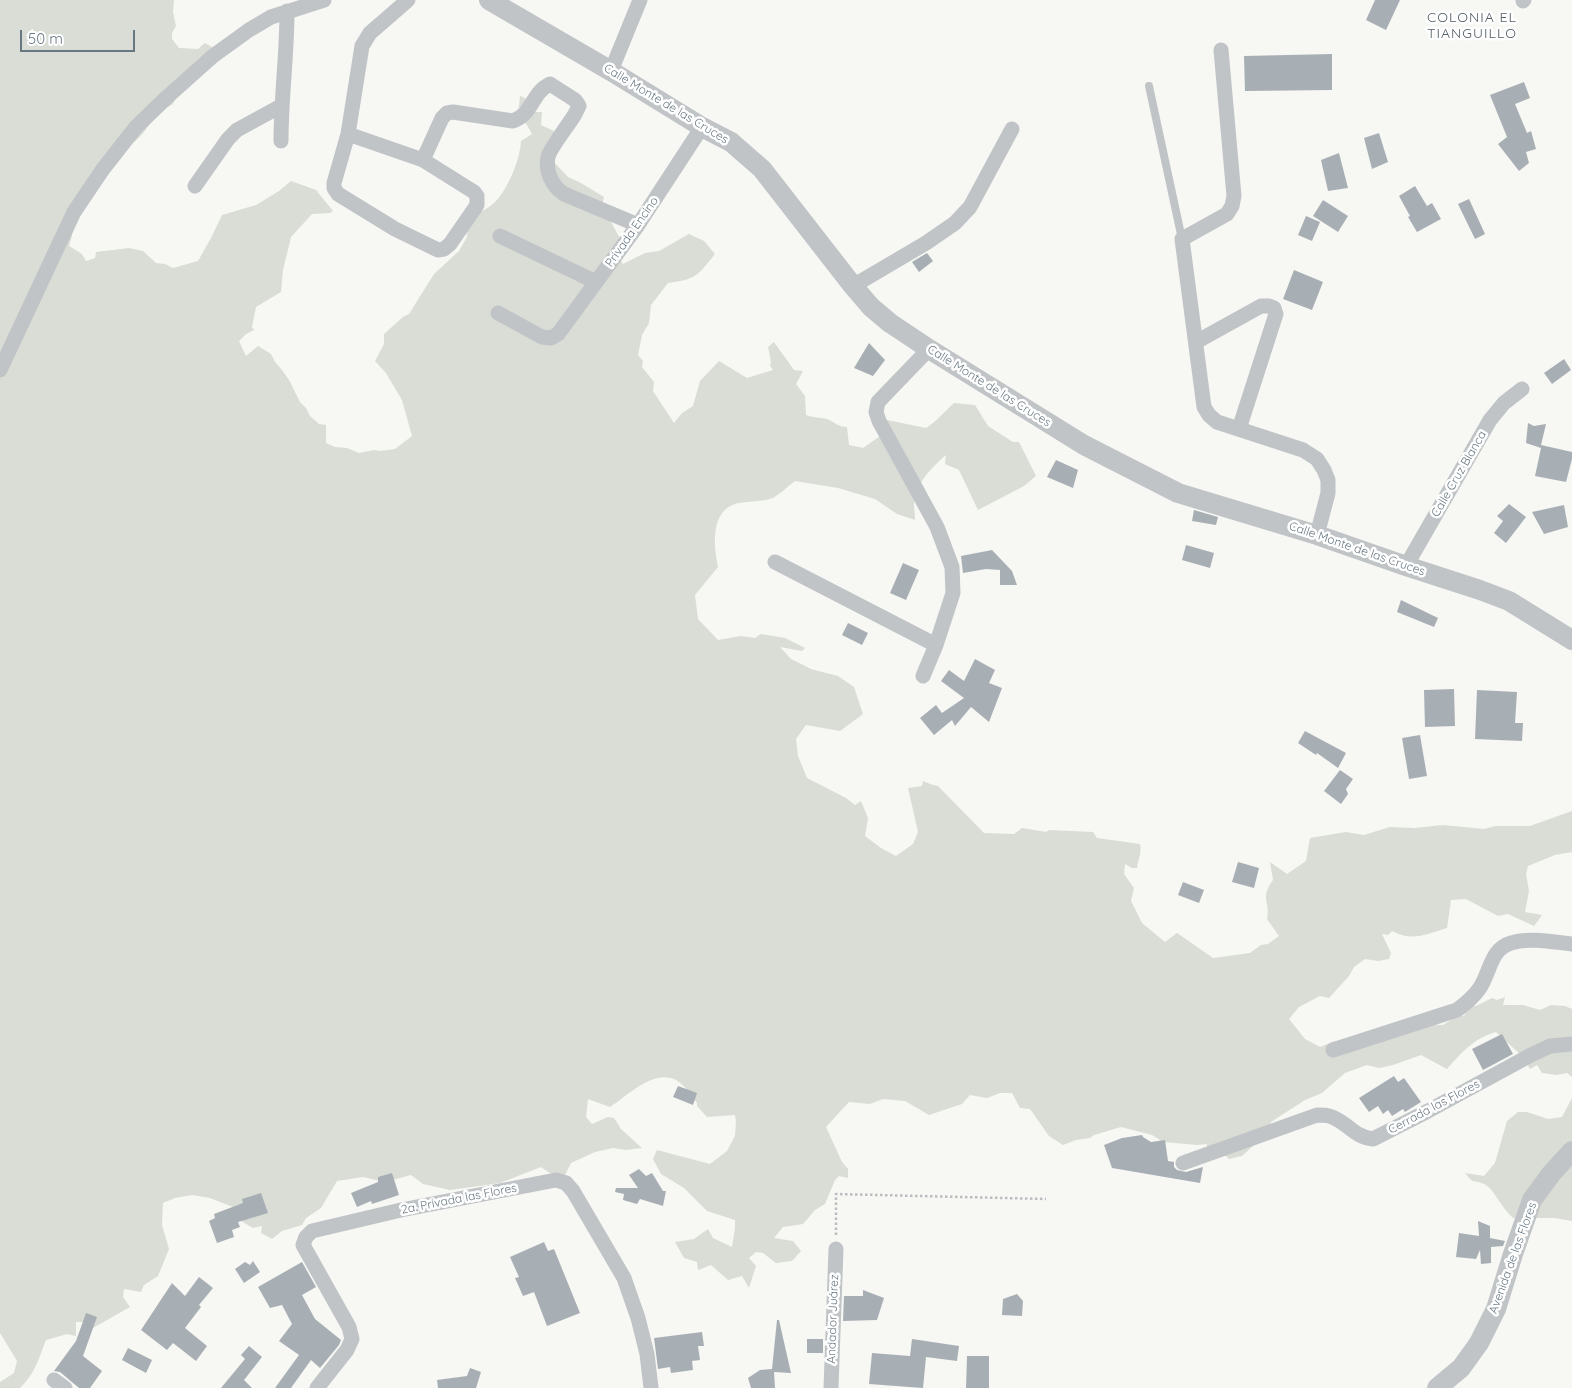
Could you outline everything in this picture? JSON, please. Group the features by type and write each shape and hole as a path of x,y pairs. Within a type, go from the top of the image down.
{"street":[{"path":"0,370 74,212 103,169 136,126 213,56 249,30 271,17 324,0"},
{"path":"348,134 424,160 474,192 477,196 477,205 450,244 444,249 438,250 395,229 338,194 334,188 348,134 362,46 370,33 408,0"},
{"name":"Calle Monte de las Cruces","path":"490,0 702,127 731,142 762,169 853,286 871,307 890,324 1084,445 1178,493 1317,535 1509,601 1572,640"},
{"path":"611,71 640,0"},
{"path":"281,141 287,52 287,11"},
{"path":"1221,50 1234,196 1232,206 1227,214 1182,239 1204,408 1217,422 1303,450 1317,460 1328,480 1328,493 1317,535"},
{"path":"424,160 442,118 447,113 453,112 513,121 521,118 540,91 550,84 575,100 579,106 548,155 547,167 556,188 564,194 638,225"},
{"path":"195,186 236,130 282,106"},
{"name":"Privada Encino","path":"498,313 542,337 551,338 558,334 638,225 702,127"},
{"path":"853,286 926,243 955,223 970,207 1012,128"},
{"path":"500,236 596,282"},
{"path":"1196,342 1260,306 1274,308 1276,314 1238,429"},
{"path":"923,676 936,645 953,593 952,567 937,526 876,412 878,402 929,349"},
{"name":"Calle Cruz Blanca","path":"1406,566 1490,420 1504,403 1522,389"},
{"path":"775,562 936,645"},
{"path":"1333,1050 1457,1010 1471,1000 1480,988 1493,959 1500,949 1508,943 1534,941 1572,944"},
{"name":"Cerrada las Flores","path":"1183,1163 1317,1115 1328,1115 1339,1120 1363,1138 1373,1139 1531,1055 1550,1046 1572,1044"},
{"name":"Avenida de las Flores","path":"1437,1388 1460,1368 1479,1343 1496,1310 1532,1200 1551,1174 1572,1151"},
{"name":"2a. Privada las Flores","path":"317,1388 347,1350 352,1339 349,1327 303,1245 306,1237 312,1231 401,1210 556,1180 566,1183 573,1191 624,1278 645,1345 650,1388"},
{"name":"Andador Juárez","path":"831,1388 836,1249"}],"lane":[{"path":"1149,86 1182,239"}],"path":[{"path":"836,1249 836,1194 1046,1199"}],"shaded area":[{"path":"0,0 174,0 173,12 176,26 172,33 172,39 179,48 198,49 205,43 212,47 205,60 178,93 173,104 152,116 146,129 127,147 69,224 72,236 69,246 82,254 86,261 95,258 96,252 129,248 143,251 156,263 165,264 173,268 198,261 222,215 256,205 291,181 316,190 333,211 330,213 312,214 291,237 283,270 281,292 256,307 252,327 254,330 246,334 239,341 246,356 258,346 271,354 310,416 319,424 326,425 326,443 335,447 347,448 359,453 395,449 412,436 402,400 386,373 375,361 384,344 384,334 409,314 434,274 459,251 467,237 468,219 495,202 509,182 516,165 521,141 532,134 518,115 520,96 525,98 533,112 542,112 541,125 554,131 555,147 552,160 568,177 604,197 602,206 622,242 619,258 623,264 645,253 659,251 689,234 704,241 715,254 696,275 685,280 668,283 651,305 649,323 642,335 638,355 643,361 642,367 654,382 653,391 674,423 682,413 693,406 700,381 719,361 747,378 773,370 770,366 768,347 774,342 794,370 803,371 796,384 805,396 806,415 827,419 847,427 849,445 863,448 883,434 887,420 926,428 954,403 975,405 988,426 1013,442 1019,442 1036,476 1024,486 978,510 959,470 945,464 946,455 930,471 918,489 914,504 915,520 897,514 875,499 838,488 795,481 773,498 738,503 729,507 722,513 716,530 715,550 718,567 695,595 698,619 718,640 741,636 755,638 761,634 785,638 805,648 802,651 780,647 791,659 811,669 838,676 854,687 863,714 840,731 806,725 796,739 798,756 807,778 846,798 855,805 861,801 868,818 865,836 896,856 913,844 918,832 908,788 922,786 923,781 938,786 984,833 1014,834 1022,828 1046,832 1049,830 1093,832 1097,838 1140,844 1137,868 1132,868 1125,864 1124,874 1134,888 1131,901 1142,923 1165,942 1177,933 1213,958 1250,953 1279,936 1267,919 1266,896 1273,880 1270,862 1287,874 1306,861 1310,838 1346,832 1364,835 1390,827 1415,828 1443,825 1484,829 1495,826 1530,826 1572,811 1572,852 1555,855 1528,866 1526,874 1529,891 1525,912 1542,915 1534,926 1508,914 1498,916 1466,899 1451,900 1447,928 1420,936 1406,936 1392,931 1388,935 1382,934 1391,953 1389,959 1378,961 1365,959 1354,967 1349,976 1329,998 1320,996 1299,1007 1289,1019 1305,1039 1320,1047 1332,1042 1411,1024 1443,1025 1465,1015 1465,1012 1471,1005 1476,1006 1492,998 1497,1000 1505,997 1503,1005 1523,1005 1540,1010 1551,1005 1565,1006 1572,1009 1572,1077 1567,1073 1557,1075 1542,1073 1537,1065 1530,1069 1523,1057 1496,1032 1481,1038 1463,1051 1447,1069 1421,1055 1393,1065 1379,1068 1367,1065 1345,1073 1322,1093 1305,1100 1271,1122 1266,1134 1242,1156 1229,1159 1217,1148 1206,1150 1207,1144 1163,1142 1152,1135 1121,1127 1063,1145 1049,1136 1030,1109 1020,1108 1012,1093 1000,1093 987,1098 970,1095 962,1104 929,1115 905,1101 883,1099 870,1104 849,1102 826,1127 842,1162 848,1169 848,1178 839,1176 835,1180 825,1204 815,1210 803,1224 783,1227 774,1238 793,1241 801,1251 792,1261 776,1263 763,1253 756,1252 749,1258 756,1266 749,1288 742,1276 728,1280 711,1265 698,1270 697,1262 684,1258 675,1242 694,1239 708,1229 713,1238 732,1247 735,1220 707,1211 684,1188 661,1174 653,1159 657,1150 710,1164 727,1151 735,1136 735,1115 707,1117 682,1084 670,1078 661,1077 643,1084 610,1107 588,1099 586,1117 592,1124 608,1117 614,1118 621,1129 642,1148 626,1150 613,1148 595,1152 571,1163 565,1175 554,1176 541,1167 500,1183 450,1190 423,1184 411,1175 385,1182 363,1177 337,1181 321,1208 306,1218 302,1225 282,1231 272,1239 261,1233 262,1226 253,1228 241,1221 233,1207 210,1198 192,1195 175,1198 163,1203 162,1225 169,1249 158,1276 144,1285 141,1292 124,1289 123,1297 130,1307 93,1328 82,1322 76,1322 76,1336 67,1334 46,1340 33,1371 20,1388 0,1388 0,1382 14,1373 17,1361 0,1333"},
{"path":"1572,1098 1572,1221 1555,1218 1513,1218 1487,1186 1472,1181 1465,1173 1484,1176 1495,1163 1507,1121 1518,1112 1527,1112 1548,1119 1562,1117"}],"building":[{"path":"1375,0 1400,0 1386,30 1366,20"},
{"path":"1332,54 1332,90 1245,91 1244,56"},
{"path":"1524,82 1530,98 1515,104 1527,133 1531,131 1536,149 1526,152 1529,163 1519,171 1498,144 1507,137 1490,95"},
{"path":"1379,133 1388,162 1372,169 1364,138"},
{"path":"1339,153 1348,188 1328,191 1321,160"},
{"path":"1415,186 1427,206 1432,203 1441,219 1417,232 1399,196"},
{"path":"1469,199 1485,234 1475,239 1458,204"},
{"path":"1323,200 1348,216 1338,232 1313,216"},
{"path":"1306,216 1320,222 1312,241 1298,235"},
{"path":"927,253 933,261 919,272 912,262"},
{"path":"1294,270 1323,282 1312,310 1283,299"},
{"path":"869,343 885,360 873,376 854,368"},
{"path":"1564,359 1571,370 1552,384 1544,373"},
{"path":"1528,423 1534,426 1546,424 1541,445 1572,452 1566,482 1535,476 1541,448 1526,443"},
{"path":"1056,460 1078,470 1073,488 1047,477"},
{"path":"1509,504 1526,517 1506,543 1494,533 1503,521 1497,516"},
{"path":"1564,505 1568,527 1544,534 1532,512"},
{"path":"1194,510 1218,517 1216,525 1192,521"},
{"path":"1186,545 1214,553 1210,568 1182,560"},
{"path":"992,550 1012,571 1017,585 1000,585 1000,570 986,569 963,573 961,556"},
{"path":"903,563 919,570 906,600 890,593"},
{"path":"1401,600 1438,618 1434,627 1397,612"},
{"path":"848,623 868,633 862,645 842,635"},
{"path":"975,659 995,670 989,683 1002,688 989,722 971,707 955,726 952,720 934,735 920,718 936,705 942,713 964,698 941,681 949,670 964,681"},
{"path":"1454,689 1455,726 1425,727 1424,690"},
{"path":"1477,690 1517,692 1515,723 1523,723 1522,741 1475,739"},
{"path":"1305,731 1346,753 1338,768 1317,753 1316,755 1298,743"},
{"path":"1420,735 1427,776 1409,779 1402,738"},
{"path":"1340,770 1353,779 1346,789 1348,794 1341,804 1324,791"},
{"path":"1238,862 1259,868 1254,888 1232,882"},
{"path":"1183,882 1204,890 1199,903 1178,895"},
{"path":"1502,1034 1513,1054 1483,1070 1472,1049"},
{"path":"1394,1076 1398,1082 1404,1078 1421,1102 1405,1112 1403,1109 1392,1116 1388,1110 1383,1114 1378,1106 1369,1112 1359,1098"},
{"path":"678,1086 697,1093 693,1105 673,1097"},
{"path":"1142,1135 1151,1142 1165,1140 1168,1161 1174,1162 1174,1167 1177,1170 1186,1172 1203,1167 1200,1183 1112,1168 1104,1145 1122,1138"},
{"path":"639,1169 646,1176 652,1173 663,1191 666,1191 663,1206 640,1199 637,1204 623,1200 624,1194 615,1192 616,1188 638,1188 629,1175"},
{"path":"392,1173 399,1195 372,1204 371,1201 357,1207 351,1193 378,1182 378,1177"},
{"path":"261,1193 268,1213 238,1222 240,1227 232,1230 234,1237 217,1243 209,1221 215,1218 214,1214 243,1203 242,1199"},
{"path":"1478,1221 1490,1226 1490,1238 1505,1241 1503,1246 1491,1247 1491,1263 1481,1264 1480,1250 1476,1259 1456,1257 1459,1233 1479,1236"},
{"path":"544,1242 548,1251 554,1249 580,1313 547,1326 534,1292 523,1296 515,1278 519,1277 510,1257"},
{"path":"253,1261 260,1272 244,1283 235,1269 245,1262 250,1265"},
{"path":"302,1262 316,1287 302,1295 315,1319 341,1340 320,1368 311,1360 291,1388 275,1388 299,1355 279,1341 292,1324 282,1305 270,1308 258,1287"},
{"path":"199,1277 213,1288 199,1305 201,1307 185,1328 207,1346 196,1361 173,1343 167,1350 141,1330 172,1283 185,1296"},
{"path":"863,1290 884,1298 877,1320 843,1321 844,1296 863,1296"},
{"path":"1017,1294 1023,1301 1022,1316 1002,1315 1003,1299"},
{"path":"86,1313 97,1317 83,1356 102,1371 90,1388 79,1388 60,1372 54,1371 76,1341"},
{"path":"777,1320 779,1320 791,1373 774,1372 775,1388 751,1388 748,1378 760,1370 772,1369"},
{"path":"702,1332 704,1346 698,1346 700,1360 692,1361 693,1370 671,1373 670,1367 658,1369 654,1338"},
{"path":"807,1339 823,1339 823,1353 807,1353"},
{"path":"912,1339 959,1346 957,1361 926,1357 923,1388 869,1384 872,1353 910,1356"},
{"path":"249,1346 262,1357 244,1380 252,1388 221,1388 245,1359 241,1355"},
{"path":"128,1348 152,1360 146,1373 122,1360"},
{"path":"967,1356 989,1356 989,1388 966,1388"},
{"path":"470,1368 481,1372 476,1388 438,1388 437,1380 467,1376"}],"district":[{"name":"COLONIA EL TIANGUILLO","path":"1472,26"}]}
